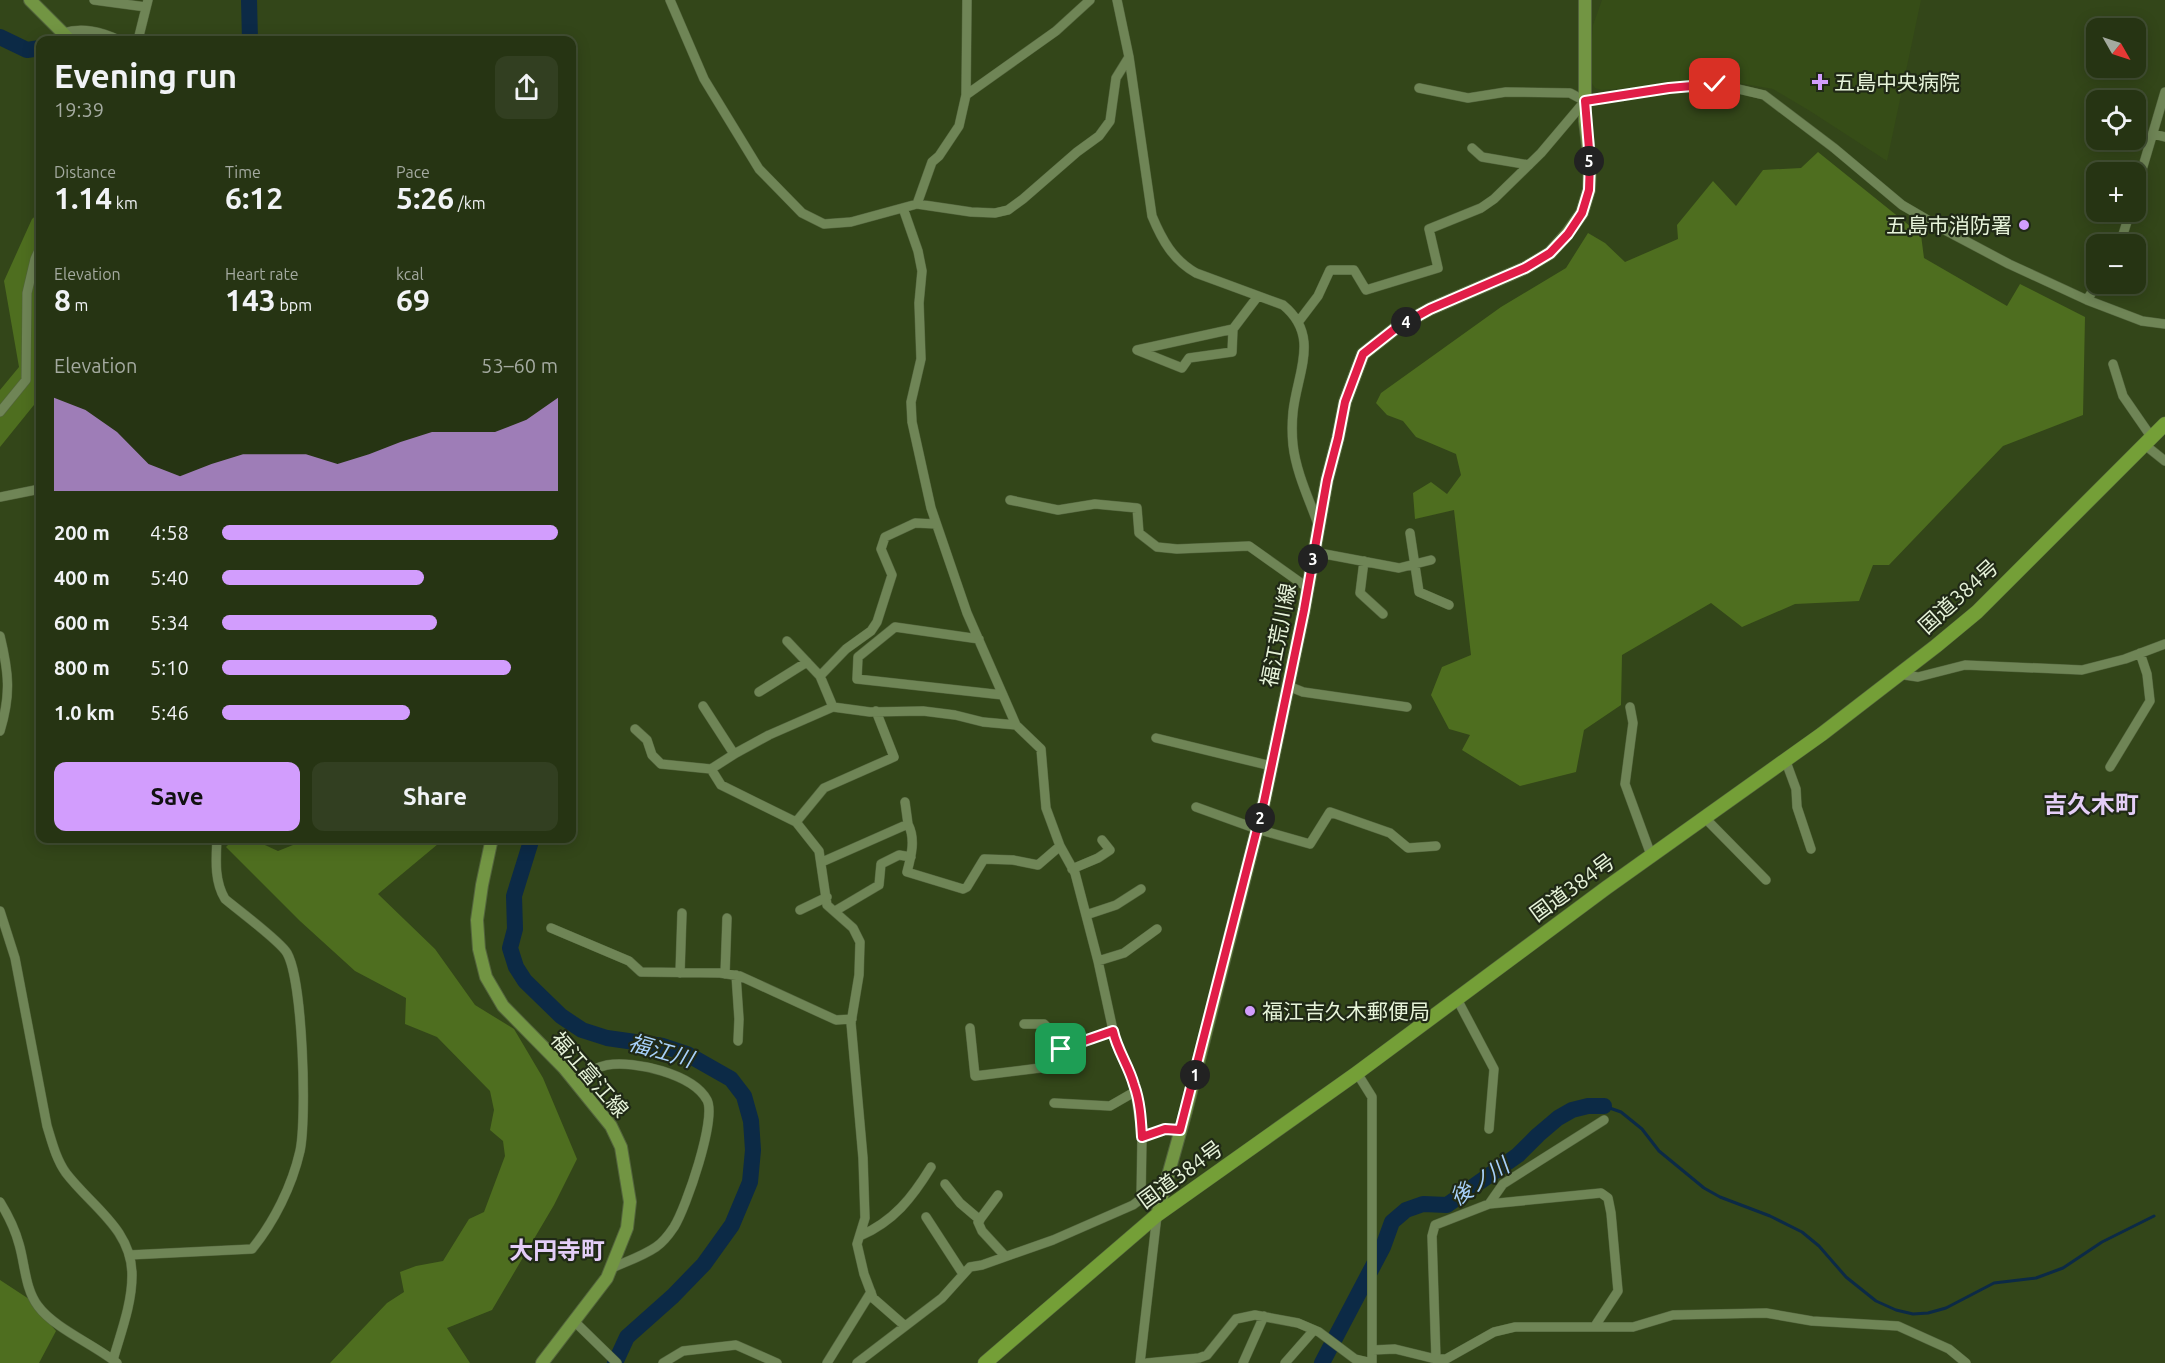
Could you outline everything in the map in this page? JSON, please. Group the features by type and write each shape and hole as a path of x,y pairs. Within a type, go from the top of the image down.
{"highway":[{"name":"国道384号","path":"986,1363 1157,1215 1357,1073 1651,855 1821,734 1977,612 2165,424"}],"main road":[{"path":"30,0 65,36"},
{"name":"福江荒川線","path":"1157,1215 1257,829 1345,402 1363,354 1396,328 1430,309 1525,268 1550,253 1568,234 1582,213 1589,190 1585,101 1585,0"},
{"name":"福江富江線","path":"491,843 477,920 479,949 486,977 499,1000 514,1019 550,1054 612,1126 625,1164 630,1202 627,1228 600,1288 542,1363"}],"street":[{"path":"94,0 147,4 139,36"},
{"path":"670,0 704,79 759,169 802,213 824,224 838,224 917,204 971,212 995,213 1008,210 1099,136 1110,120 1116,78 1130,57"},
{"path":"917,204 932,162 939,156 959,126 966,95 967,0"},
{"path":"966,95 1056,31 1090,0"},
{"path":"1117,0 1130,57 1152,216 1160,235 1174,256 1186,267 1283,305 1299,321 1304,335 1304,359 1293,413 1293,445 1319,527"},
{"path":"68,36 72,31 102,33 109,36"},
{"path":"1419,88 1468,98 1506,92 1570,93 1585,101 1669,88 1717,84 1764,95 1902,205 1943,229 2009,264 2087,300 2142,321 2165,324"},
{"path":"2144,162 2165,92"},
{"path":"1299,321 1318,296 1330,270 1354,270 1366,290 1438,268 1429,230 1481,208 1494,199 1529,165 1585,101"},
{"path":"2153,134 2165,137"},
{"path":"1472,148 1482,157 1529,165"},
{"path":"857,1363 942,1298 970,1267 982,1265 1063,1235 1133,1205 1141,1199 1142,1137 1136,1091 1116,1044 1098,961 1072,869 1060,846 1046,808 1041,749 1016,725 967,613 936,524 921,470 912,422 912,391 921,359 919,303 922,271 916,243 903,208"},
{"path":"0,412 26,380 27,293 36,257"},
{"path":"2087,300 2091,294"},
{"path":"1233,329 1137,350 1182,368 1189,358 1232,352 1233,329 1258,296"},
{"path":"2113,364 2123,396 2148,441 2165,461"},
{"path":"0,497 36,490"},
{"path":"1010,500 1058,510 1095,504 1137,508 1138,533 1157,547 1177,549 1249,546 1308,588"},
{"path":"820,676 846,649 871,631 877,622 892,575 881,549 885,537 915,523 936,524"},
{"path":"1410,533 1419,592 1449,605"},
{"path":"1314,552 1399,568 1431,560"},
{"path":"1364,561 1360,593 1383,614"},
{"path":"979,639 895,627 858,657 857,679 1003,695"},
{"path":"0,636 8,687 8,706 0,731"},
{"path":"787,641 820,676 833,707"},
{"path":"1898,674 1918,677 1965,665 2082,670 2164,646"},
{"path":"2110,767 2150,700 2147,674 2140,653"},
{"path":"759,692 807,662"},
{"path":"1288,686 1303,692 1407,707"},
{"path":"703,706 734,754"},
{"path":"635,729 647,740 652,755 661,764 711,769 769,735 833,707 876,711 923,711 955,715 983,722 1016,725"},
{"path":"1630,707 1633,723 1625,784 1651,855"},
{"path":"796,822 824,788 894,757 876,711"},
{"path":"1156,738 1271,766"},
{"path":"1785,759 1796,789 1797,807 1811,849"},
{"path":"711,769 721,784 796,822 819,851 827,905 853,928 860,942 859,975 852,1019 865,1218 857,1244 864,1274 873,1298 905,1326"},
{"path":"905,802 908,824 912,831 911,857 907,872 963,890 984,859 1012,860 1038,865 1060,846"},
{"path":"1196,807 1257,829 1310,844 1330,812 1390,833 1408,848 1436,846"},
{"path":"1704,817 1766,880"},
{"path":"822,862 908,824"},
{"path":"1072,869 1110,850 1102,840"},
{"path":"129,1255 252,1249 267,1231 300,1152 302,1078 299,1011 293,966 286,951 225,899 221,893 217,881 217,843"},
{"path":"835,911 879,885 881,864 899,855 911,857"},
{"path":"1086,915 1116,905 1141,889"},
{"path":"800,910 827,897"},
{"path":"0,911 15,958 47,1126 55,1152 65,1171 79,1189 123,1237 129,1255 132,1274 129,1300 115,1361 39,1309 26,1279 20,1246 12,1222 0,1202"},
{"path":"680,973 682,913"},
{"path":"725,974 727,918"},
{"path":"550,928 629,961 641,972 736,975 836,1020 852,1019"},
{"path":"1098,961 1124,952 1157,929"},
{"path":"736,975 738,1041"},
{"path":"1457,999 1494,1069 1489,1130"},
{"path":"1024,1024 1044,1024 1061,1049"},
{"path":"970,1028 975,1076 1047,1067 1061,1049 1113,1031"},
{"path":"575,1082 586,1074 608,1065 641,1065 684,1079 708,1100 710,1111 699,1164 674,1228 656,1247 610,1269"},
{"path":"1147,1363 1200,1358 1207,1355 1236,1319 1255,1314 1298,1323 1314,1330 1355,1359 1372,1363 1372,1097 1357,1073"},
{"path":"1054,1103 1110,1106 1136,1091"},
{"path":"1489,1203 1503,1184 1604,1120"},
{"path":"1142,1137 1165,1129 1180,1130"},
{"path":"860,1236 880,1227 900,1209 918,1189 931,1167"},
{"path":"945,1184 960,1203 980,1220"},
{"path":"1436,1359 1432,1236 1435,1225 1489,1203 1601,1193 1608,1198 1618,1291 1595,1326"},
{"path":"998,1195 978,1222 982,1231 1005,1257"},
{"path":"1140,1363 1157,1215"},
{"path":"926,1218 963,1274"},
{"path":"827,1363 871,1292"},
{"path":"1372,1350 1395,1348 1436,1359 1446,1359 1494,1332 1515,1327 1633,1327 1673,1315 1766,1313 1812,1321 1898,1326 1949,1348 1966,1363"},
{"path":"1243,1363 1264,1316"},
{"path":"574,1321 617,1363"},
{"path":"1285,1363 1314,1330"},
{"path":"663,1363 683,1351 736,1345 777,1363"}],"shaded area":[{"name":"五島中央病院","path":"1602,0 1921,0 1887,161 1773,89 1722,80 1602,90 1595,88 1589,79 1593,25"},
{"path":"1818,152 1921,235 1924,258 2007,306 2020,284 2085,317 2083,415 2003,446 1889,565 1873,565 1859,601 1795,604 1742,627 1711,603 1622,655 1621,705 1584,730 1576,772 1520,786 1462,750 1470,735 1449,729 1431,695 1442,667 1471,655 1454,510 1415,519 1413,493 1431,482 1447,494 1461,475 1456,454 1416,437 1403,421 1387,415 1376,403 1381,393 1501,307 1566,268 1588,233 1605,243 1625,262 1678,239 1677,225 1713,181 1736,206 1763,170 1801,168"},
{"path":"36,216 36,402 0,447 0,390 19,367 4,281 32,219"},
{"path":"230,843 261,843 278,851 298,843 439,843 378,894 435,949 475,1005 514,1029 543,1078 577,1159 554,1205 492,1310 447,1328 470,1363 330,1363 387,1303 404,1292 400,1272 416,1266 443,1261 469,1219 484,1212 505,1156 503,1141 490,1130 494,1110 490,1091 437,1037 405,1024 406,998 355,971 300,921 226,847"},
{"path":"0,1280 29,1299 56,1331 39,1363 0,1363"}],"waterway":[{"name":"福江川","path":"249,0 250,36"},
{"path":"0,37 27,50 36,49"},
{"name":"福江川","path":"530,843 514,896 515,929 510,948 516,967 525,981 561,1016 582,1030 607,1038 663,1046 687,1054 731,1079 744,1096 751,1121 753,1150 750,1182 732,1225 704,1264 673,1296 627,1337 615,1363"},
{"name":"後ノ川","path":"1322,1363 1383,1247 1392,1222 1406,1210 1423,1204 1447,1205 1518,1155 1558,1118 1572,1110 1588,1106 1604,1106"},
{"path":"1604,1106 1621,1112 1642,1129 1659,1151 1704,1188 1802,1232 1819,1246 1846,1277 1876,1301 1896,1310 1913,1314 1946,1308 1994,1283 2036,1278 2063,1268 2102,1242 2154,1216"}],"place":[{"name":"五島中央病院","path":"1820,82"},
{"name":"五島市消防署","path":"2024,225"},
{"name":"福江吉久木郵便局","path":"1250,1011"}],"district":[{"name":"吉久木町","path":"2091,804"},
{"name":"大円寺町","path":"557,1250"}],"route":[{"path":"1061,1049 1113,1031 1116,1044 1134,1084 1142,1137 1165,1129 1180,1130 1264,802 1304,610 1327,480 1345,402 1363,354 1396,328 1430,309 1525,268 1550,253 1568,234 1582,213 1589,190 1590,161 1585,101 1669,88 1715,84"}]}
